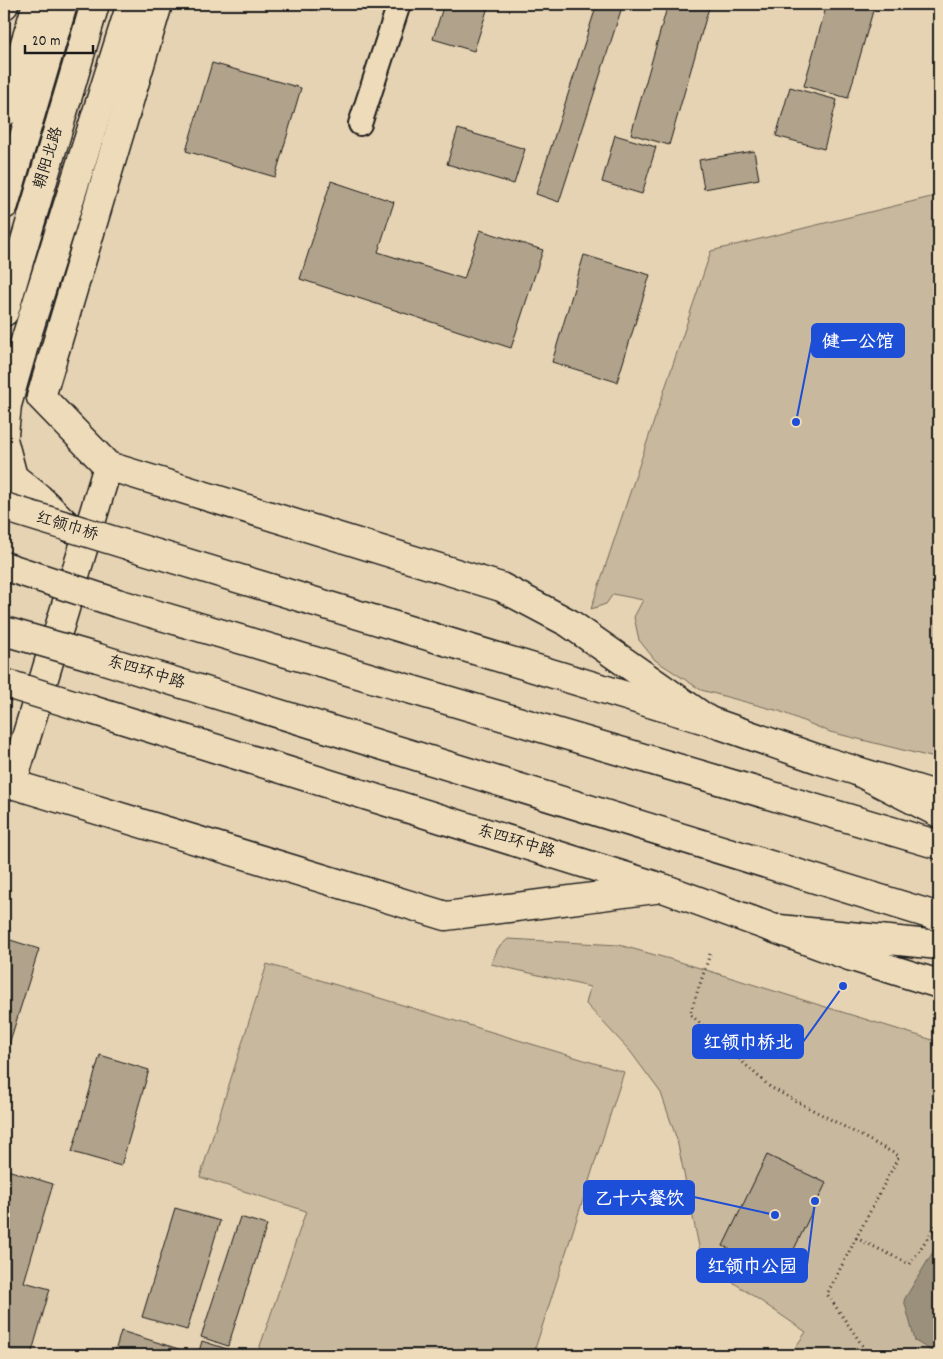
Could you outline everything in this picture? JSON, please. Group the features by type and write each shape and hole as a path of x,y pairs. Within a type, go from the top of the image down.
{"main road":[{"path":"4,112 37,4"},
{"name":"朝阳北路","path":"4,312 95,4"},
{"path":"4,434 7,405 26,338 131,4"},
{"path":"41,397 158,4"},
{"name":"朝阳北路","path":"4,205 59,16"},
{"path":"4,386 41,397 108,466 502,587 569,623 709,721 821,760 939,796"},
{"path":"4,443 14,477 70,528"},
{"path":"108,466 8,786 446,916 663,888"},
{"name":"红领巾桥","path":"4,508 709,721"},
{"path":"4,566 117,603 939,845"},
{"name":"东四环中路","path":"4,631 98,658 939,917"},
{"name":"东四环中路","path":"10,690 89,709 663,888 852,957 939,984"},
{"path":"857,771 939,813"},
{"path":"779,929 939,945"}],"street":[{"path":"360,124 399,4"}],"path":[{"path":"710,954 690,1014 770,1087 899,1156 827,1294 869,1355"},
{"path":"856,1238 910,1264 939,1221"}],"shaded area":[{"path":"939,195 939,759 830,732 779,711 701,690 655,660 639,640 634,617 643,600 613,594 606,604 591,609 711,251"},
{"path":"508,939 619,945 677,961 939,1042 939,1355 790,1355 806,1332 702,1261 677,1140 661,1093 630,1051 586,1004 590,987 491,964 498,948"},
{"path":"267,964 624,1072 533,1355 257,1355 306,1211 200,1177"},
{"path":"939,1242 938,1355 915,1341 904,1300"}],"building":[{"path":"293,4 315,4 313,10"},
{"path":"444,4 489,4 474,51 433,39"},
{"path":"597,4 623,4 559,202 536,194"},
{"path":"668,4 710,4 669,145 631,134"},
{"path":"827,4 875,4 848,98 804,86"},
{"path":"212,63 301,88 275,177 186,151"},
{"path":"790,87 837,100 824,149 776,136"},
{"path":"458,129 525,149 514,184 447,164"},
{"path":"615,135 656,147 642,194 602,182"},
{"path":"754,151 759,179 704,189 699,160"},
{"path":"331,181 394,202 378,252 464,279 480,230 543,250 511,348 300,279"},
{"path":"584,255 650,275 617,382 552,362"},
{"path":"4,938 39,949 4,1060"},
{"path":"100,1055 149,1070 121,1166 72,1152"},
{"path":"767,1155 826,1183 782,1274 723,1246"},
{"path":"4,1169 53,1184 24,1282 50,1289 31,1355 4,1355"},
{"path":"175,1208 220,1221 187,1330 142,1317"},
{"path":"240,1217 267,1225 228,1346 201,1337"},
{"path":"121,1331 198,1355 114,1355"},
{"path":"202,1341 230,1350 226,1355 198,1355"}],"place":[{"name":"健一公馆","path":"796,422"},
{"name":"红领巾桥北","path":"843,986"},
{"name":"红领巾公园","path":"815,1201"},
{"name":"乙十六餐饮","path":"775,1215"}]}
